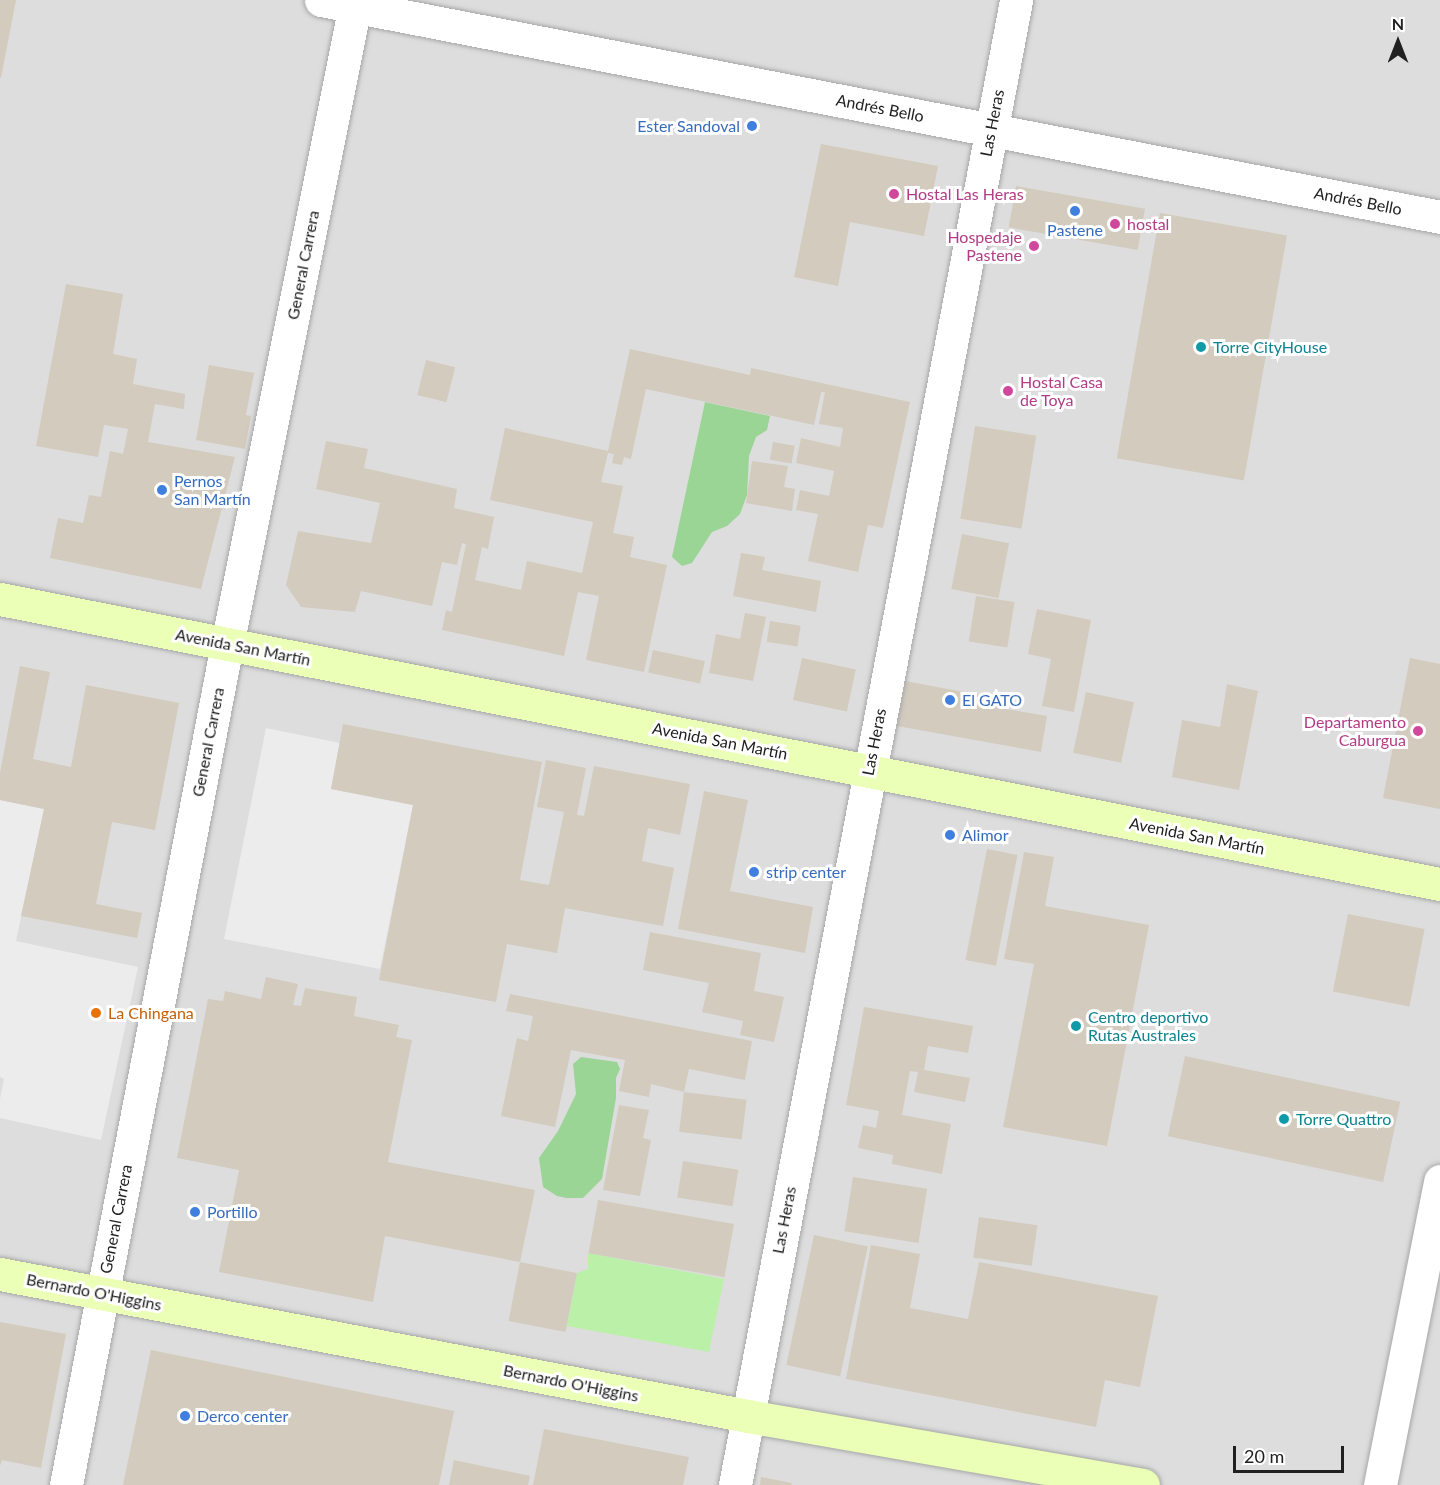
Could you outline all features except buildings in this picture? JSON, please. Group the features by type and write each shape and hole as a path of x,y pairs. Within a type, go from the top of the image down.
{"main road":[{"name":"Avenida San Martín","path":"0,599 1440,884"},
{"name":"Bernardo O'Higgins","path":"0,1274 748,1416 1143,1485"}],"street":[{"name":"Andrés Bello","path":"321,0 355,3 1440,217"},
{"name":"Las Heras","path":"735,1485 868,771 1016,0"},
{"name":"General Carrera","path":"66,1485 227,644 355,3"},
{"path":"1380,1485 1440,1181"}],"shaded area":[{"path":"0,0 1440,0 1440,1485 0,1485"},
{"path":"266,728 340,743 331,789 413,805 380,969 224,939"},
{"path":"0,800 44,809 16,941 138,967 101,1140 0,1118 0,1099 4,1079 0,1077"}],"green space":[{"path":"705,402 770,416 767,430 756,437 749,456 747,495 740,514 727,526 712,532 692,563 682,566 672,557"},
{"path":"581,1057 617,1062 620,1069 616,1078 616,1098 602,1179 583,1198 566,1198 557,1196 543,1187 539,1158 558,1131 576,1094 573,1064"},
{"path":"588,1253 724,1279 709,1352 567,1326 577,1273 588,1269"}],"place":[{"name":"Ester Sandoval","path":"752,126"},
{"name":"Hostal Las Heras","path":"894,194"},
{"name":"Pastene","path":"1075,211"},
{"name":"hostal","path":"1115,224"},
{"name":"Hospedaje Pastene","path":"1034,246"},
{"name":"Torre CityHouse","path":"1201,347"},
{"name":"Hostal Casa de Toya","path":"1008,391"},
{"name":"Pernos San Martín","path":"162,490"},
{"name":"El GATO","path":"950,700"},
{"name":"Departamento Caburgua","path":"1418,731"},
{"name":"Alimor","path":"950,835"},
{"name":"strip center","path":"754,872"},
{"name":"La Chingana","path":"96,1013"},
{"name":"Centro deportivo Rutas Australes","path":"1076,1026"},
{"name":"Torre Quattro","path":"1284,1119"},
{"name":"Portillo","path":"195,1212"},
{"name":"Derco center","path":"185,1416"}]}
